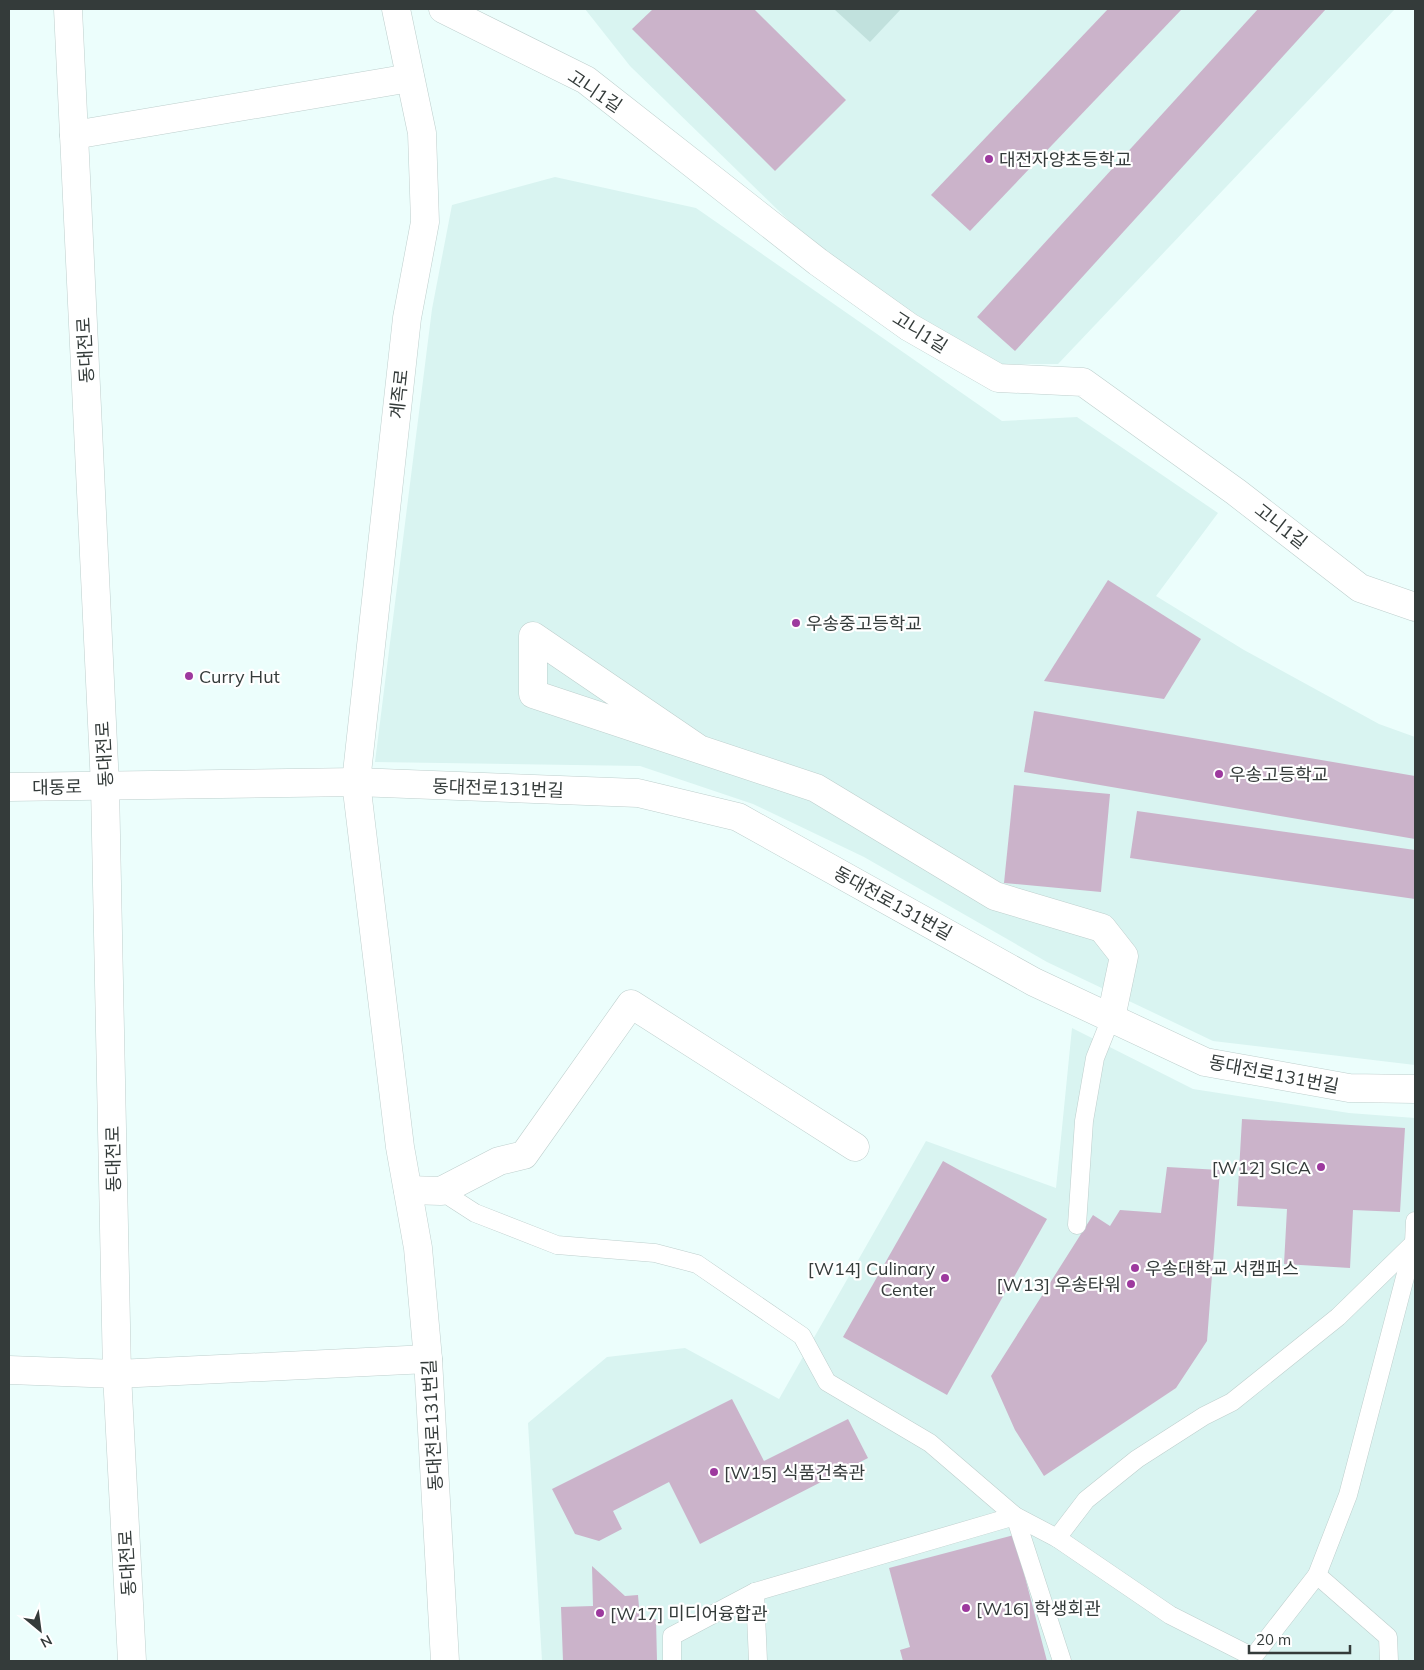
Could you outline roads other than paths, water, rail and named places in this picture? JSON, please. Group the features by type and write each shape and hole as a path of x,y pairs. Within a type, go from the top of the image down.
{"street":[{"name":"동대전로","path":"68,9 105,786 117,1374 132,1661"},
{"name":"계족로","path":"356,782 407,318 426,222 422,133 396,9"},
{"name":"고니1길","path":"442,9 586,80 818,262 909,327 998,378 1083,382 1236,492 1360,588 1415,607"},
{"path":"74,134 410,78"},
{"path":"699,750 532,636 533,694 699,750 816,788 995,896 1102,928 1124,956 1111,1018"},
{"name":"동대전로131번길","path":"105,786 356,782 638,793 738,817 1034,982 1205,1062 1349,1088 1415,1089"},
{"name":"동대전로131번길","path":"356,782 399,1137 418,1248 428,1359 444,1661"},
{"name":"대동로","path":"9,787 105,786"},
{"path":"408,1190 441,1191 499,1161 524,1155 631,1004 855,1147"},
{"path":"9,1370 117,1374 428,1359"}],"lane":[{"path":"1077,1226 1084,1122 1095,1058 1111,1018"},
{"path":"441,1191 475,1213 557,1245 654,1254 697,1264 802,1336 827,1382 930,1443 1016,1516 1057,1538 1170,1615 1246,1660 1317,1575 1348,1495 1414,1243 1415,1221"},
{"path":"1057,1538 1086,1500 1137,1459 1204,1416 1232,1402 1338,1317 1414,1243"},
{"path":"672,1661 672,1636 755,1592 1016,1516"},
{"path":"1016,1516 1062,1661"},
{"path":"1317,1575 1388,1636 1388,1661"},
{"path":"755,1592 758,1661"}],"place":[{"name":"대전자양초등학교","path":"989,159"},
{"name":"우송중고등학교","path":"796,623"},
{"name":"Curry Hut","path":"189,676"},
{"name":"우송고등학교","path":"1219,774"},
{"name":"[W12] SICA","path":"1321,1167"},
{"name":"우송대학교 서캠퍼스","path":"1135,1268"},
{"name":"[W14] Culinary Center","path":"945,1278"},
{"name":"[W13] 우송타워","path":"1131,1284"},
{"name":"[W15] 식품건축관","path":"714,1472"},
{"name":"[W16] 학생회관","path":"966,1608"},
{"name":"[W17] 미디어융합관","path":"600,1613"}]}
